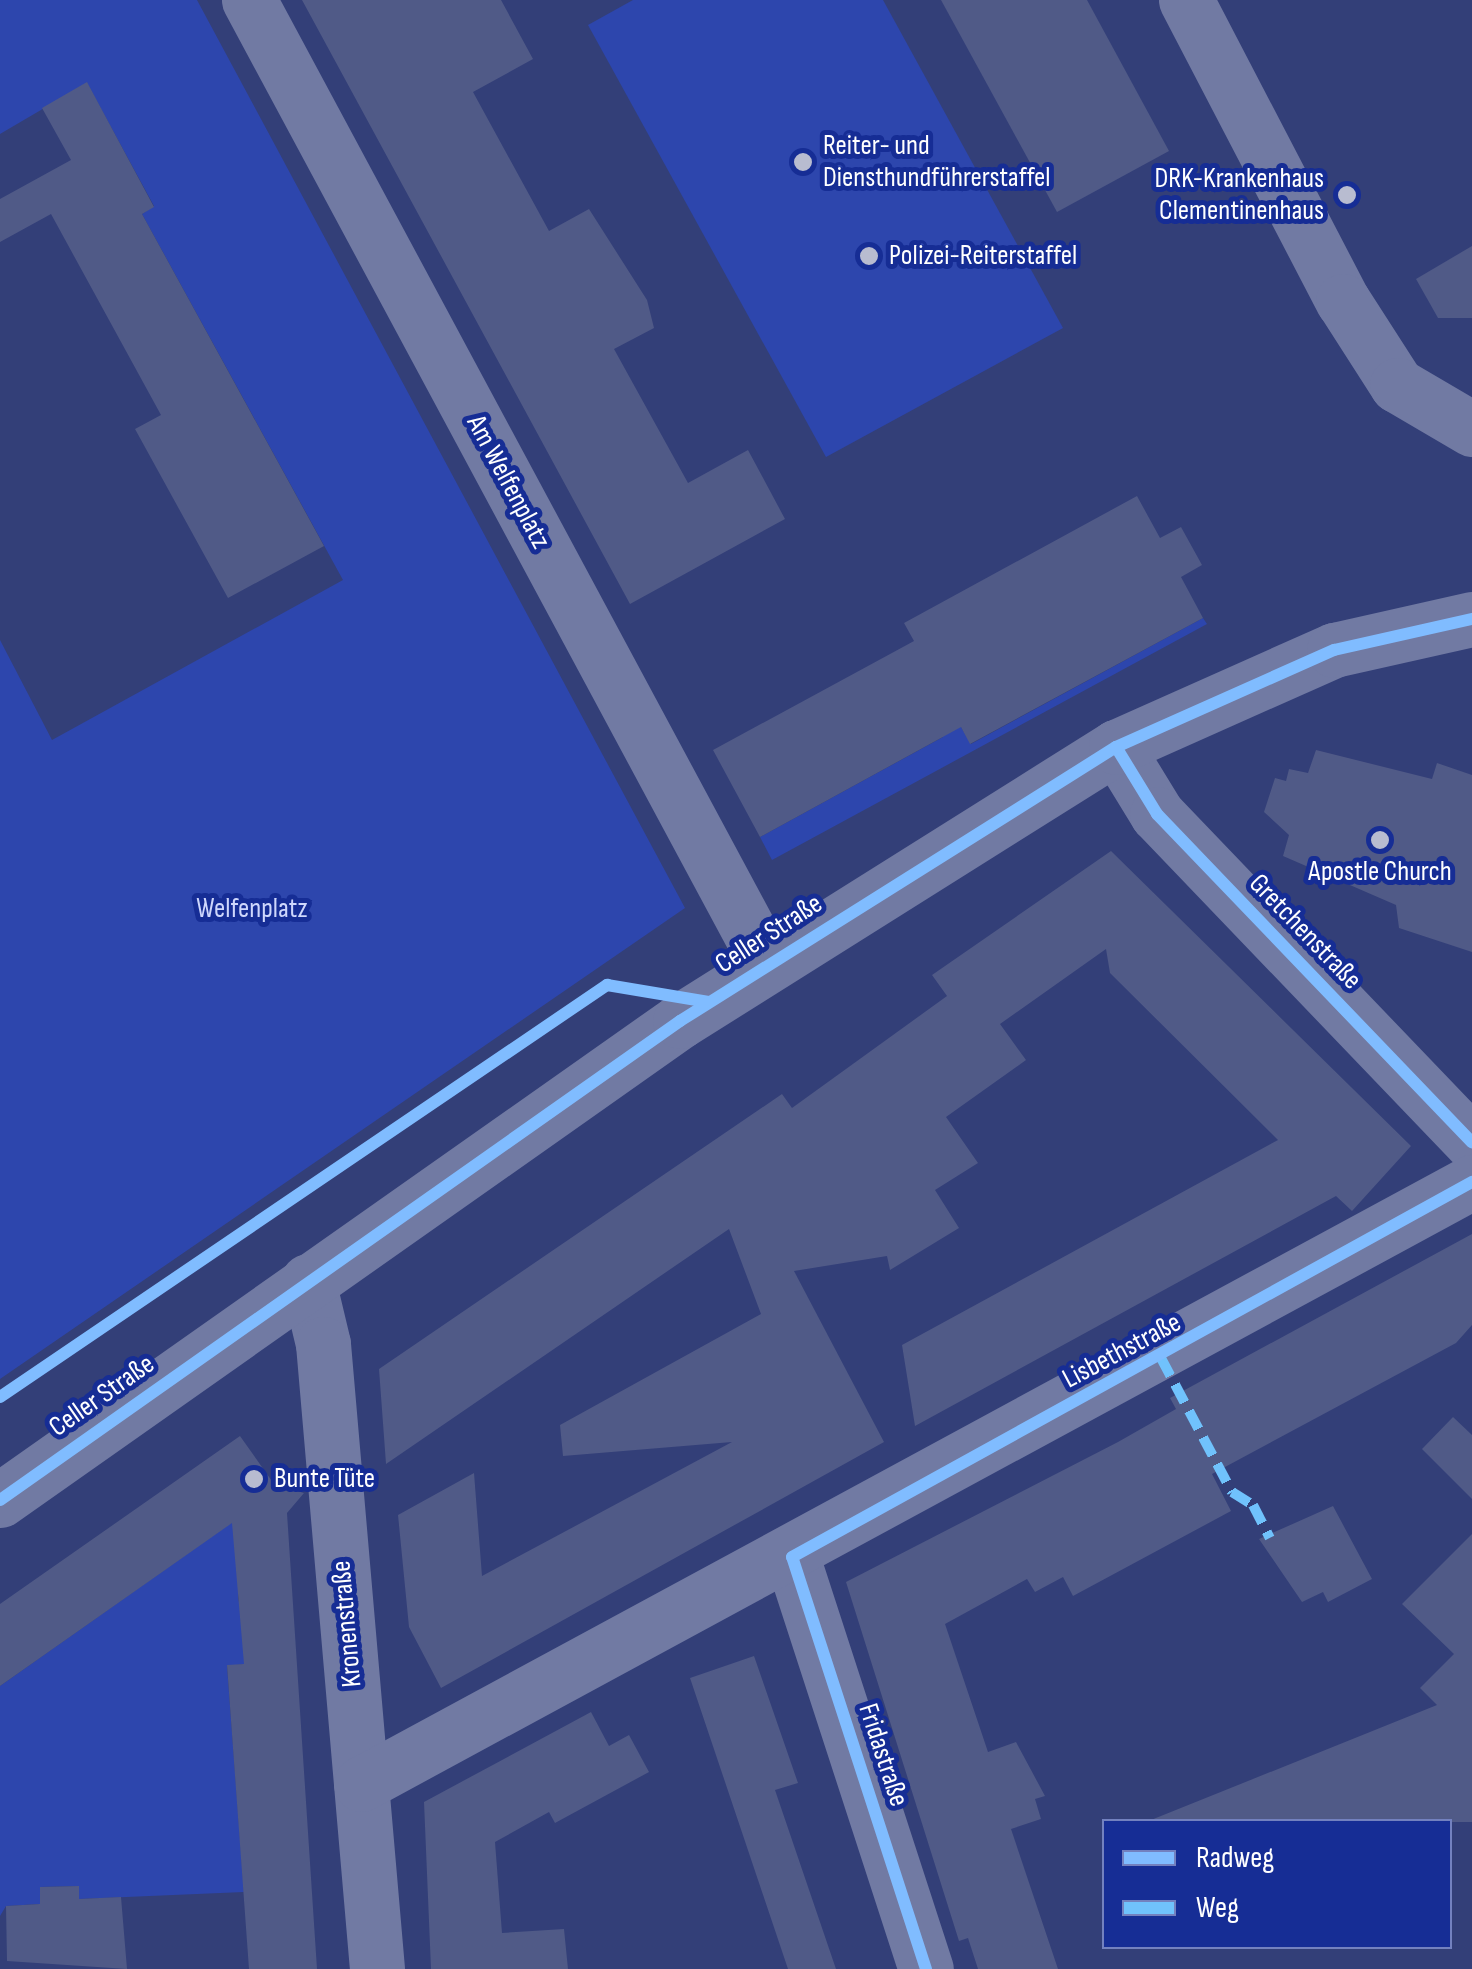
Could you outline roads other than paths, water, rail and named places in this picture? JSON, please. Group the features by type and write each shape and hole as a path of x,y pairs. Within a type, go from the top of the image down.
{"street":[{"name":"Am Welfenplatz","path":"248,0 767,964"},
{"path":"1186,0 1343,301 1398,385 1472,429"},
{"name":"Celler Straße","path":"0,1500 308,1281 767,964 1116,747 1334,650 1472,619"},
{"name":"Gretchenstraße","path":"1116,747 1157,814 1472,1143"},
{"name":"Lisbethstraße","path":"360,1784 792,1557 1472,1182"},
{"name":"Kronenstraße","path":"308,1281 324,1344 377,1969"},
{"name":"Fridastraße","path":"792,1557 926,1969"}],"place":[{"name":"Reiter- und Diensthundführerstaffel","path":"803,162"},
{"name":"DRK-Krankenhaus Clementinenhaus","path":"1347,195"},
{"name":"Polizei-Reiterstaffel","path":"869,256"},
{"name":"Apostle Church","path":"1380,840"},
{"name":"Bunte Tüte","path":"254,1479"}],"park label":[{"name":"Welfenplatz","path":"252,909"}]}
